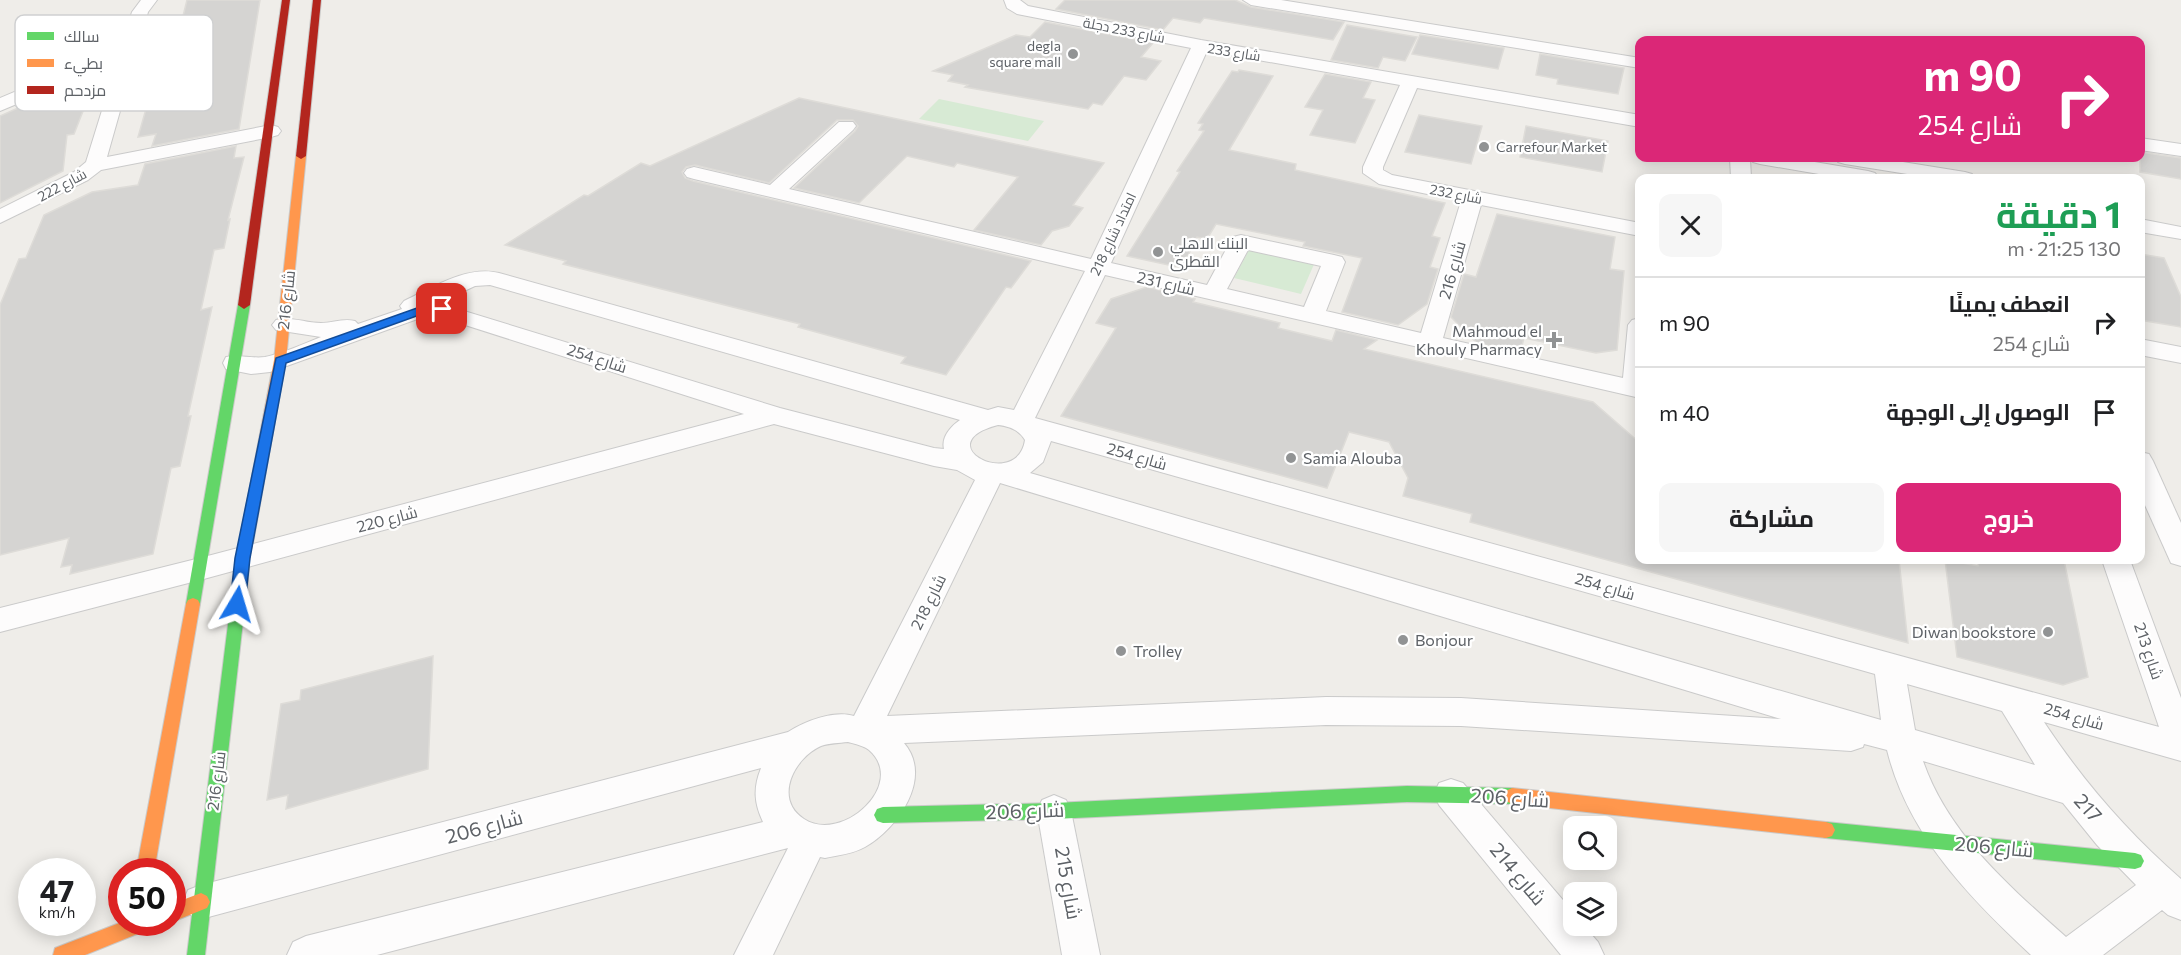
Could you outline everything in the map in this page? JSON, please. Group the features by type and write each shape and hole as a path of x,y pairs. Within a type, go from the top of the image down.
{"main road":[{"path":"148,858 235,363 271,131 286,0"},
{"name":"شارع 216","path":"196,955 187,907 243,558 280,360 316,0"},
{"name":"شارع 206","path":"883,815 1054,811 1407,794 1493,794 2135,861"},
{"path":"62,955 109,936"},
{"path":"133,945 136,936"}],"street":[{"name":"شارع 222","path":"140,15 149,0"},
{"name":"شارع 233 دجلة","path":"1012,0 1013,4 1023,10 1201,45"},
{"path":"1047,15 1059,0"},
{"path":"1251,0 1635,62"},
{"name":"شارع 233","path":"1201,45 1206,55 1216,60 1635,120"},
{"name":"امتداد شارع 218","path":"1025,424 1201,45"},
{"name":"شارع 233","path":"1408,88 1635,135"},
{"name":"شارع 232","path":"1408,88 1373,167 1373,173 1386,180 1635,229"},
{"path":"0,105 15,99"},
{"name":"شارع 222","path":"0,218 81,176 94,165 110,111"},
{"path":"776,191 846,126"},
{"path":"94,165 271,131"},
{"path":"2145,145 2181,150"},
{"path":"1784,162 1854,174"},
{"path":"1869,162 1941,174"},
{"name":"شارع 231","path":"694,173 1635,389"},
{"name":"شارع 216","path":"1430,342 1473,197"},
{"path":"2145,210 2181,216"},
{"path":"2145,226 2181,233"},
{"path":"1214,293 1240,243 1334,262 1312,316"},
{"path":"284,325 313,330 332,330 407,307 470,280 491,278 985,418"},
{"name":"شارع 254","path":"235,363 261,365 280,360 421,310 436,309 774,415 934,457 961,460"},
{"path":"2145,348 2181,356"},
{"name":"شارع 220","path":"0,620 243,558 774,415"},
{"path":"995,473 1019,468 1034,455 1038,440 1025,424 1004,417 985,418 974,422 958,435 955,444 961,460 980,471 995,473 2072,791"},
{"name":"شارع 254","path":"1025,424 2181,745"},
{"path":"2145,472 2181,555"},
{"name":"شارع 218","path":"866,731 995,473"},
{"name":"شارع 213","path":"2117,564 2181,745"},
{"path":"1889,665 1900,740 1917,789 1948,843 2000,902 2058,955"},
{"name":"217","path":"2012,699 2038,744 2072,791 2135,861 2172,895"},
{"path":"801,835 779,819 772,805 771,788 775,772 784,757 797,744 830,729 848,728 866,731 1326,711 1461,712 1900,740"},
{"path":"306,955 801,835 830,840 850,836 868,828 883,815 895,796 900,775 896,756 884,741 866,731"},
{"name":"شارع 206","path":"187,907 797,744"},
{"name":"شارع 214","path":"1451,794 1585,955"},
{"name":"شارع 215","path":"1054,811 1081,955"},
{"path":"753,955 801,835"},
{"path":"2072,955 2172,895"}],"green space":[{"path":"939,99 1044,121 1028,141 919,119"},
{"path":"1250,248 1315,262 1301,294 1234,278"}],"building":[{"path":"187,0 260,0 239,129 152,146 156,134 138,137 145,111 213,111 213,15 183,15"},
{"path":"1065,0 1235,0 1251,7 1344,22 1333,40 1204,18 1200,23 1173,18 1163,30 1056,9"},
{"path":"1045,22 1153,43 1141,57 1161,61 1146,80 1124,76 1102,105 1093,103 1088,109 965,87 968,85 948,81 953,75 933,71 1016,35 1030,37"},
{"path":"1347,25 1417,37 1405,61 1383,57 1378,68 1331,60"},
{"path":"1420,35 1504,48 1498,69 1412,54"},
{"path":"1540,54 1624,68 1618,94 1557,84 1558,79 1536,75"},
{"path":"1239,70 1273,76 1229,150 1296,164 1295,170 1445,203 1432,236 1440,238 1430,267 1438,269 1427,304 1398,325 1342,312 1362,258 1303,246 1305,242 1216,224 1207,239 1197,237 1182,268 1127,256 1180,172 1177,171 1204,131 1199,130 1203,124 1198,123 1232,71 1238,72"},
{"path":"1325,74 1371,82 1363,98 1375,100 1355,143 1310,135 1323,110 1305,107"},
{"path":"799,98 1104,163 1073,205 1083,208 1069,226 1052,231 1041,245 974,230 1018,177 957,163 954,167 907,156 859,203 794,188 855,131 858,126 853,120 837,120 769,183 695,165 686,167 682,172 685,178 693,181 1031,261 1011,288 1006,287 946,375 901,363 906,357 798,327 800,324 563,264 566,261 505,245 584,195 588,196 641,163 650,166"},
{"path":"15,109 83,111 74,134 67,135 63,171 0,203 0,116"},
{"path":"1419,115 1482,126 1471,164 1405,152"},
{"path":"1526,126 1608,141 1602,172 1520,157"},
{"path":"236,146 234,158 244,157 228,220 230,219 224,248 214,250 201,310 212,307 188,416 191,416 180,466 171,468 153,554 70,574 72,565 61,567 69,538 0,555 0,305 19,259 26,258 44,215 92,192 138,185 145,164"},
{"path":"2145,153 2181,158 2181,179 2140,172 2140,162 2145,162"},
{"path":"1497,214 1615,237 1610,269 1624,271 1617,350 1596,353 1524,338 1520,353 1477,343 1451,317 1464,274 1476,277"},
{"path":"2145,255 2164,258 2181,297 2181,327 2145,321"},
{"path":"1147,287 1195,299 1193,302 1280,323 1278,328 1332,341 1336,330 1377,340 1364,349 1593,402 1635,439 1635,564 1899,564 1908,643 1470,522 1472,514 1403,496 1408,478 1389,442 1349,432 1327,488 1061,416 1116,328 1096,323 1111,299"},
{"path":"1945,564 1978,566 1978,564 2065,564 2088,677 2063,685 1957,657"},
{"path":"433,656 428,769 286,809 288,795 267,800 281,704 300,700 301,690"}],"traffic: fast":[{"path":"193,604 244,305"},
{"path":"196,955 243,560"},
{"path":"883,815 1054,811 1407,794 1512,796"},
{"path":"1826,830 2135,861"}],"traffic: slow":[{"path":"243,560 280,360 301,156"},
{"path":"148,858 193,604"},
{"path":"1512,796 1826,830"},
{"path":"186,908 201,902"},
{"path":"62,955 110,936"}],"traffic: jam":[{"path":"244,305 286,0"},
{"path":"301,156 317,0"}],"place":[{"name":"degla square mall","path":"1073,54"},
{"name":"Carrefour Market","path":"1484,147"},
{"name":"البنك الاهلي القطرى","path":"1158,252"},
{"name":"Mahmoud el Khouly Pharmacy","path":"1554,340"},
{"name":"Samia Alouba","path":"1291,458"},
{"name":"Diwan bookstore","path":"2048,632"},
{"name":"Bonjour","path":"1403,640"},
{"name":"Trolley","path":"1121,651"}],"route":[{"path":"237,604 243,558 280,360 421,310 442,309"}]}
